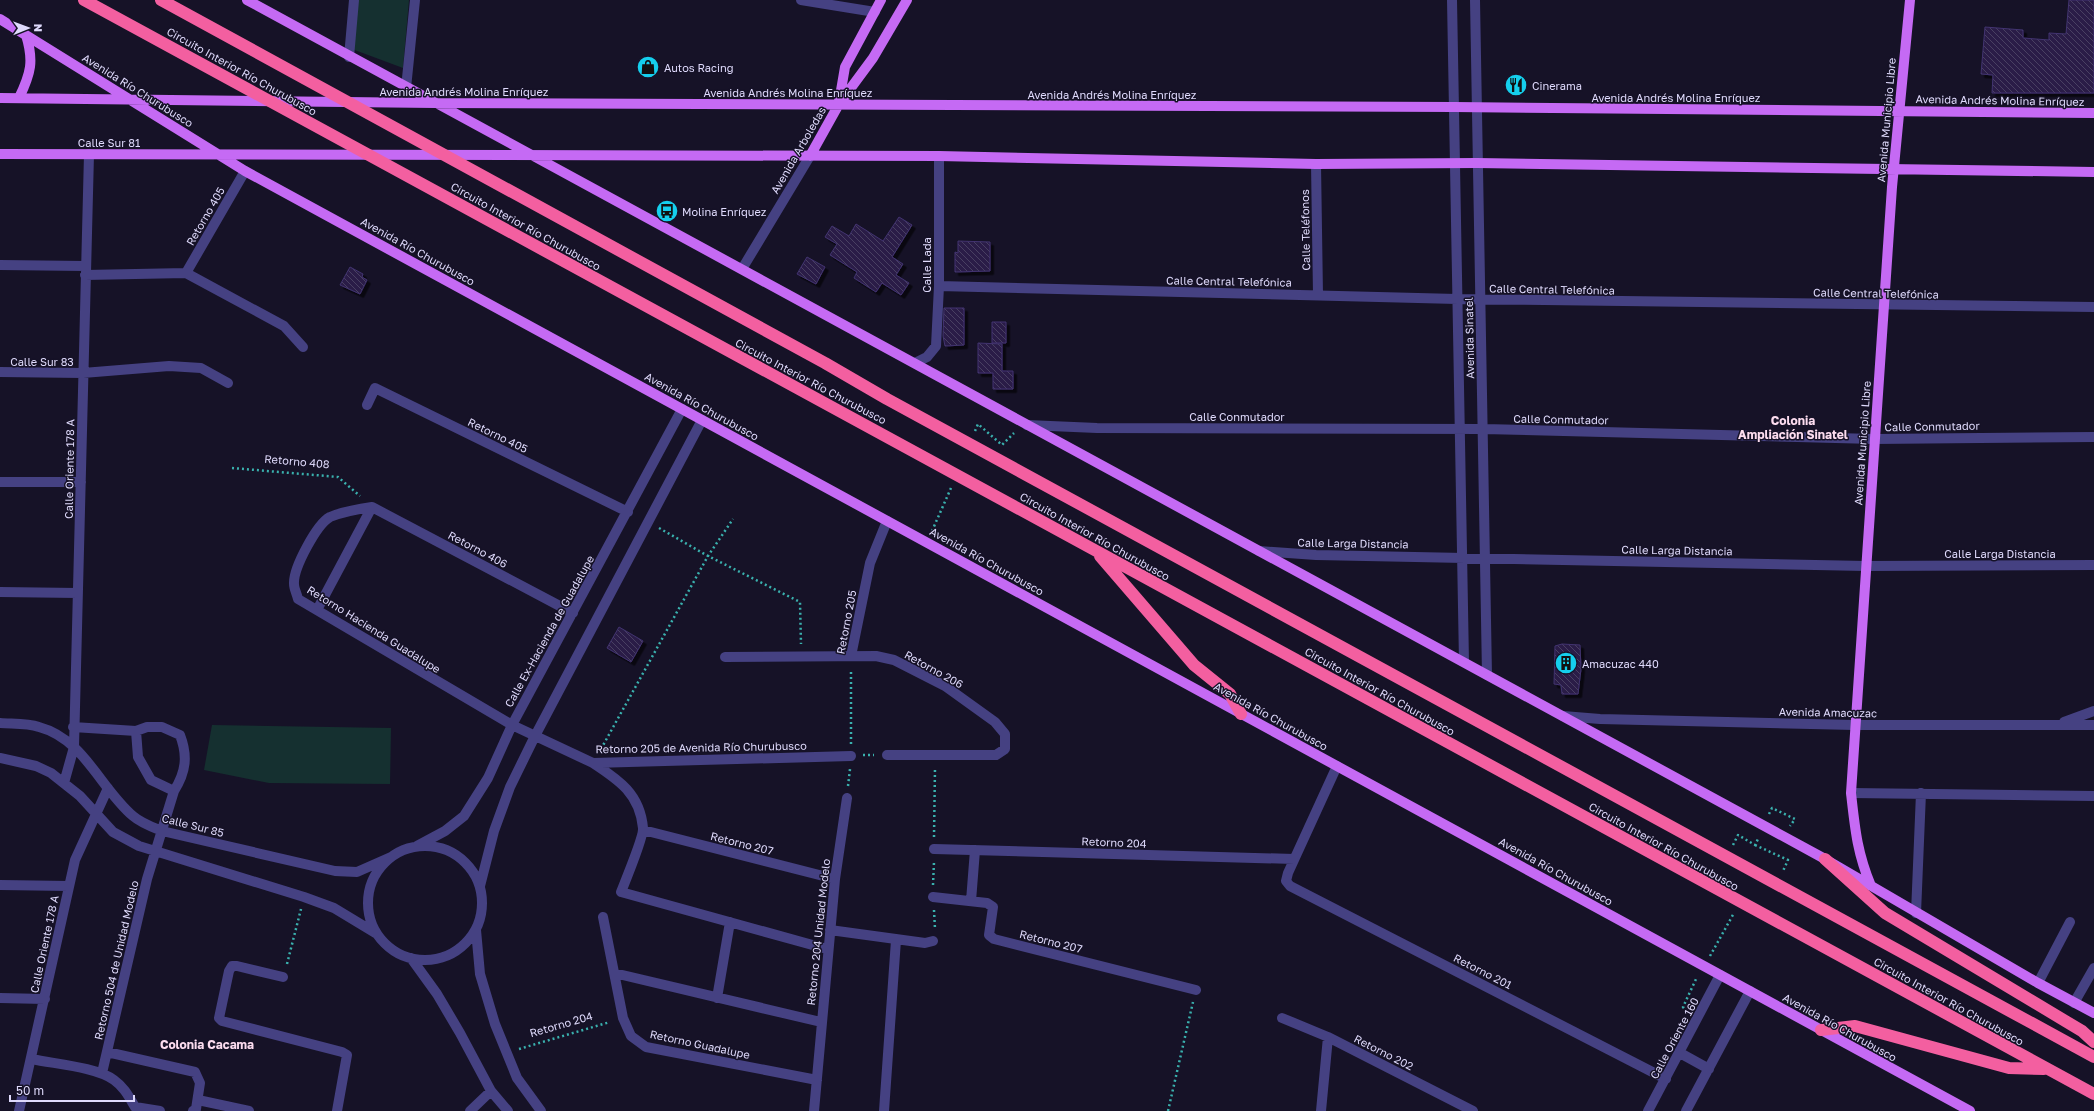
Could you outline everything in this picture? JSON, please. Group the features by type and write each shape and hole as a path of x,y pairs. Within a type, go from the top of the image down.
{"highway":[{"name":"Circuito Interior Río Churubusco","path":"84,0 614,290 2094,1094"},
{"name":"Circuito Interior Río Churubusco","path":"161,0 687,287 901,407 2094,1057"},
{"path":"1095,550 1194,665 1230,694 1241,714"},
{"path":"1825,859 1885,913 2082,1031 2094,1042"},
{"path":"1821,1030 1855,1026 2009,1068 2048,1069"}],"main road":[{"path":"247,0 349,57 1825,859 2038,983 2094,1013"},
{"name":"Avenida Arboledas","path":"839,104 845,67 876,12 881,0"},
{"name":"Avenida Arboledas","path":"810,156 839,104 873,58 907,0"},
{"name":"Avenida Municipio Libre","path":"1871,886 1860,860 1855,836 1850,793 1893,170 1910,0"},
{"name":"Avenida Río Churubusco","path":"0,19 245,171 1970,1111"},
{"path":"19,98 27,82 31,66 31,52 26,35"},
{"path":"0,98 130,99"},
{"name":"Avenida Andrés Molina Enríquez","path":"130,99 435,103 839,104 2094,113"},
{"name":"Calle Sur 81","path":"0,154 218,154"},
{"path":"218,154 939,156 1316,164 1477,163 2094,172"}],"street":[{"path":"349,57 354,0"},
{"path":"406,88 416,0"},
{"path":"801,0 876,12"},
{"name":"Avenida Sinatel","path":"1452,0 1464,662"},
{"name":"Avenida Sinatel","path":"1475,0 1477,163 1484,430 1487,675"},
{"name":"Calle Oriente 178 A","path":"64,783 74,747 73,727 78,593 89,154"},
{"name":"Avenida Arboledas","path":"742,270 810,156"},
{"name":"Calle Lada","path":"914,364 927,357 936,346 939,286 939,156"},
{"name":"Calle Teléfonos","path":"1316,164 1318,295"},
{"name":"Retorno 405","path":"186,273 245,171"},
{"path":"0,266 186,273 284,326 303,347"},
{"name":"Calle Central Telefónica","path":"939,286 1480,300 1884,306 2094,307"},
{"path":"83,373 177,367 201,368 228,383"},
{"name":"Calle Sur 83","path":"0,372 83,373"},
{"name":"Retorno 405","path":"367,405 375,388 628,512"},
{"name":"Calle Ex-Hacienda de Guadalupe","path":"417,846 445,831 464,816 488,778 512,725 628,512 682,409"},
{"path":"541,1111 517,1078 505,1053 480,974 476,930 482,908 480,886 494,831 510,787 535,736 702,420"},
{"name":"Calle Conmutador","path":"1027,425 1104,428 1484,430 1874,439 2094,436"},
{"path":"0,482 81,482"},
{"path":"317,610 372,507"},
{"name":"Retorno Hacienda Guadalupe","path":"372,507 350,510 329,518 316,533 299,562 295,572 294,584 298,599 512,725"},
{"name":"Retorno 406","path":"372,507 573,613"},
{"name":"Retorno 205","path":"851,656 870,563 887,521"},
{"name":"Calle Larga Distancia","path":"1259,551 1316,555 1866,566 2094,565"},
{"path":"0,592 78,593"},
{"name":"Retorno 206","path":"725,656 876,656 894,660 944,686 995,722 1005,734 1005,749 996,755 887,755"},
{"path":"2059,724 2094,711"},
{"name":"Avenida Amacuzac","path":"1562,716 1600,719 1854,725 2094,724"},
{"name":"Calle Sur 85","path":"0,723 40,727 52,732 74,747 133,816 148,826 162,831 335,871 357,872 391,857"},
{"name":"Retorno 205 de Avenida Río Churubusco","path":"512,725 593,763 851,756"},
{"path":"73,727 136,731 147,728 162,728 180,735 186,751 182,778 174,791 151,780 138,757 136,731"},
{"path":"0,758 36,766 64,783 96,813 113,832 139,846 156,853 304,897 334,908 377,934 394,950 411,958 430,960 448,955 464,945 476,930"},
{"path":"593,763 621,782 630,793 638,807 643,830 622,892 827,949"},
{"path":"1294,859 1337,766"},
{"name":"Calle Oriente 178 A","path":"19,1111 32,1059 75,860 108,788"},
{"name":"Retorno 504 de Unidad Modelo","path":"102,1073 147,879 174,791"},
{"path":"1850,793 2094,796"},
{"path":"1916,913 1921,793"},
{"name":"Retorno 204 Unidad Modelo","path":"814,1111 827,949 835,879 847,798"},
{"name":"Retorno 207","path":"643,830 835,879"},
{"path":"377,934 370,918 368,901 371,885 379,869 391,857 417,846 437,846 456,854 471,868 480,886"},
{"name":"Retorno 204","path":"934,849 1294,859"},
{"path":"971,901 975,850"},
{"name":"Retorno 201","path":"1294,859 1286,881 1290,886 1666,1079"},
{"path":"0,885 69,886"},
{"name":"Retorno 207","path":"933,897 987,903 992,907 989,935 994,940 1196,990"},
{"name":"Retorno Guadalupe","path":"603,917 623,1018 631,1036 646,1047 817,1080"},
{"path":"717,998 730,922"},
{"path":"2038,983 2070,922"},
{"path":"830,930 896,940 926,943 932,941"},
{"path":"884,1111 896,940"},
{"path":"411,958 437,994 491,1091 508,1111"},
{"path":"283,977 232,966 219,1018 222,1021 342,1052 347,1055 337,1111"},
{"path":"2074,1003 2094,968"},
{"path":"614,973 821,1022"},
{"name":"Calle Oriente 160","path":"1648,1111 1720,975"},
{"path":"1686,1111 1750,991"},
{"path":"0,998 44,999"},
{"name":"Retorno 202","path":"1282,1018 1328,1037 1472,1111"},
{"path":"1320,1111 1328,1037"},
{"path":"107,1052 195,1072 200,1083 196,1109 193,1111"},
{"path":"1680,1053 1709,1069"},
{"path":"32,1059 102,1073 114,1080 126,1091 134,1109 160,1111"},
{"path":"470,1111 491,1091"},
{"path":"198,1100 249,1111"}],"path":[{"path":"978,424 1002,445"},
{"name":"Retorno 408","path":"232,468 338,477 372,507"},
{"path":"593,763 708,556 733,519"},
{"path":"663,531 708,556 800,602 801,656"},
{"name":"Retorno 205","path":"851,656 851,756"},
{"path":"847,798 851,756 887,755"},
{"path":"1772,808 1794,819"},
{"path":"1756,844 1788,860"},
{"path":"283,977 304,897"},
{"path":"1683,1007 1695,981"},
{"path":"1168,1111 1196,990"},
{"name":"Retorno 204","path":"505,1053 623,1018"}],"green space":[{"path":"357,0 409,0 403,68 352,49"},
{"path":"212,725 391,728 390,784 269,783 204,770"}],"building":[{"path":"2069,0 2094,0 2094,93 1992,93 1993,75 1981,74 1985,27 2023,30 2023,38 2049,40 2049,33 2066,34"},
{"path":"899,217 912,225 892,257 903,264 896,275 909,283 901,295 882,283 876,292 854,278 857,272 830,255 837,244 825,237 832,226 849,236 856,224 883,241"},
{"path":"958,241 990,242 990,271 955,272 955,252 958,253"},
{"path":"807,257 825,267 816,284 797,274"},
{"path":"350,267 363,274 362,277 367,280 360,294 340,285"},
{"path":"944,308 964,308 964,345 945,346 943,336"},
{"path":"992,322 1006,322 1006,343 992,343"},
{"path":"978,343 1002,344 1002,371 1013,371 1013,389 993,389 993,373 978,373"},
{"path":"619,627 643,641 631,662 607,648"},
{"name":"Amacuzac 440","path":"1562,644 1580,645 1581,669 1578,694 1562,694 1561,685 1554,684 1555,646"}],"place":[{"name":"Autos Racing","path":"648,67"},
{"name":"Cinerama","path":"1516,85"},
{"name":"Molina Enríquez","path":"667,211"},
{"name":"Amacuzac 440","path":"1566,663"}],"district":[{"name":"Colonia Ampliación Sinatel","path":"1793,427"},
{"name":"Colonia Cacama","path":"207,1044"}]}
